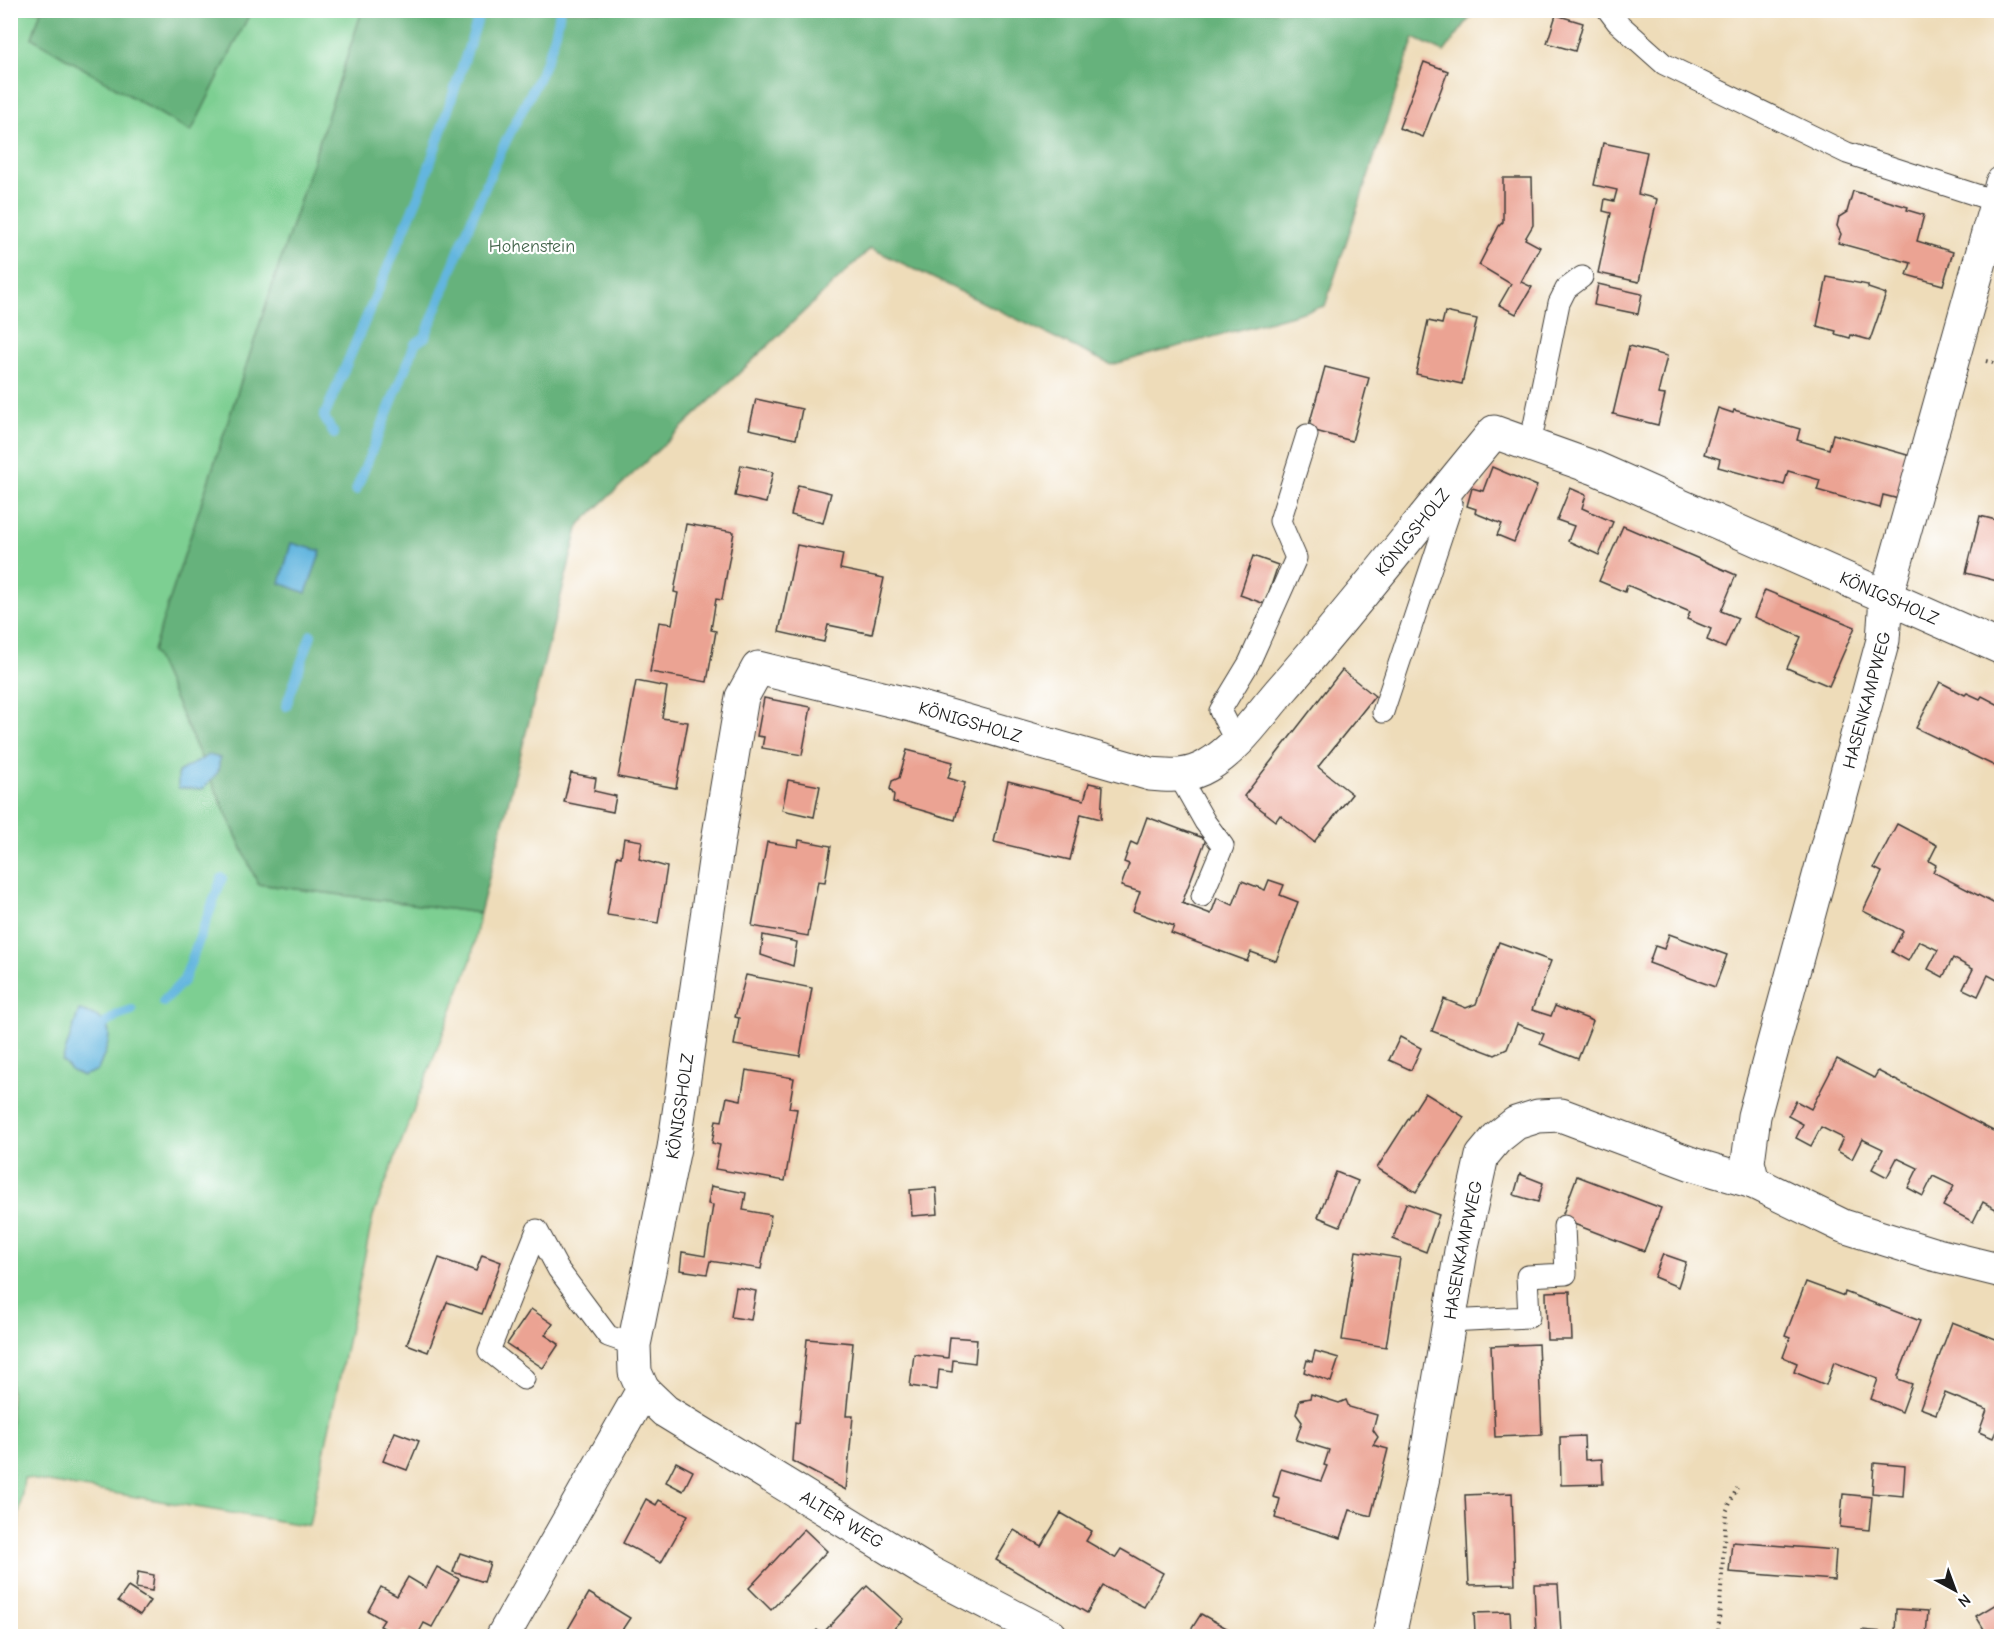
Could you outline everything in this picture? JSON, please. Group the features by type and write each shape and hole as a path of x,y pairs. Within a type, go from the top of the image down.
{"street":[{"name":"HASENKAMPWEG","path":"1753,1182 1748,1162 1754,1116 1883,640 1886,597 1996,207"},
{"name":"KÖNIGSHOLZ","path":"642,1390 635,1372 634,1345 674,1148 717,847 742,697 758,668 910,705 1150,774 1179,776 1210,764 1236,742 1334,631 1494,432 1605,472 2001,648"},
{"name":"HASENKAMPWEG","path":"1389,1636 1423,1476 1461,1251 1482,1156 1497,1138 1516,1123 1538,1116 1561,1115 1692,1164 1753,1182 1843,1226 2001,1271"},
{"path":"503,1636 642,1390"},
{"name":"ALTER WEG","path":"642,1390 665,1411 928,1572 1051,1636"}],"lane":[{"path":"1608,10 1664,64 1847,153 1996,207"},
{"path":"1530,445 1559,303 1566,289 1582,277"},
{"path":"1236,742 1220,711 1249,663 1296,558 1281,521 1307,435"},
{"path":"1383,712 1452,504 1448,487"},
{"path":"1179,776 1205,822 1224,846 1202,896"},
{"path":"1449,1321 1529,1317 1527,1276 1566,1274 1564,1226"},
{"path":"524,1379 489,1351 537,1230 558,1269 608,1336 634,1345"}],"path":[{"path":"1718,1636 1726,1512 1737,1488"}],"green space":[{"path":"41,10 251,11 191,132 32,38"},
{"path":"11,11 41,11 32,38 191,132 251,11 362,11 153,651 258,884 480,913 471,960 373,1216 309,1526 24,1478 11,1578"},
{"name":"Hohenstein","path":"362,11 1475,11 1444,52 1414,38 1325,306 1111,365 871,248 579,525 480,913 258,884 153,651"}],"water":[{"path":"291,543 321,551 306,593 280,583"},
{"path":"209,755 220,758 218,772 203,789 178,788 178,772"},
{"path":"79,1010 101,1019 109,1032 109,1040 98,1070 83,1076 72,1071 62,1061"}],"building":[{"path":"1556,15 1583,23 1575,51 1547,43"},
{"path":"1424,62 1448,71 1423,137 1399,128"},
{"path":"1603,143 1647,152 1638,194 1657,199 1639,282 1598,273 1611,213 1603,211 1605,199 1614,201 1617,190 1594,185"},
{"path":"1503,178 1532,178 1533,225 1525,239 1540,247 1521,282 1532,287 1516,314 1499,305 1511,284 1479,265 1503,222"},
{"path":"1853,191 1908,207 1907,210 1924,215 1917,241 1953,252 1943,285 1907,275 1911,263 1838,243 1841,234 1837,226 1839,217 1847,212"},
{"path":"1827,277 1868,285 1868,288 1886,294 1870,340 1851,335 1850,338 1817,326"},
{"path":"1598,284 1642,294 1638,314 1594,305"},
{"path":"1445,312 1477,319 1462,384 1416,374 1428,321 1442,324"},
{"path":"1629,346 1667,356 1658,394 1665,395 1658,425 1613,414"},
{"path":"1325,367 1369,378 1352,441 1308,429"},
{"path":"756,399 802,409 796,439 749,429"},
{"path":"1718,408 1733,413 1734,410 1800,429 1797,440 1829,449 1833,434 1911,456 1899,499 1883,495 1880,508 1817,490 1820,480 1788,471 1784,485 1718,467 1720,459 1704,454"},
{"path":"741,465 773,472 766,503 735,496"},
{"path":"1492,467 1537,486 1514,542 1497,535 1502,524 1475,513 1476,509 1467,506 1472,488 1483,491"},
{"path":"798,485 831,493 823,523 791,515"},
{"path":"1570,488 1586,495 1582,508 1613,522 1599,555 1568,541 1574,526 1557,520"},
{"path":"2001,499 2001,582 1966,573 1980,516 1996,520"},
{"path":"686,524 734,532 722,600 716,599 711,630 716,631 707,682 650,672 659,622 672,624 678,593 674,592"},
{"path":"1623,526 1736,575 1721,611 1738,618 1725,648 1707,640 1711,629 1687,619 1690,612 1627,585 1625,592 1599,581"},
{"path":"797,545 843,554 840,569 884,578 872,634 828,625 824,642 779,632"},
{"path":"1253,556 1278,565 1265,604 1240,595"},
{"path":"1765,590 1855,627 1829,686 1787,668 1801,637 1754,617"},
{"path":"1342,670 1375,696 1318,767 1352,794 1314,842 1280,815 1276,821 1244,796"},
{"path":"636,681 667,687 662,718 688,722 676,788 618,777"},
{"path":"1940,682 1965,695 1967,693 1980,699 1982,696 2001,706 2001,769 1916,728"},
{"path":"764,698 811,707 802,755 762,748 764,737 757,736"},
{"path":"907,750 953,762 948,778 965,783 955,820 893,802 894,795 890,789 892,781 899,778"},
{"path":"571,773 596,778 594,791 616,796 613,812 564,802"},
{"path":"788,780 820,786 814,817 782,810"},
{"path":"1008,781 1084,800 1089,783 1103,786 1101,819 1081,814 1070,860 994,842"},
{"path":"1147,817 1206,839 1182,903 1211,914 1217,898 1233,905 1242,881 1265,890 1269,880 1284,885 1280,895 1298,902 1276,961 1251,952 1247,961 1171,933 1174,926 1133,911 1140,892 1121,886 1129,864 1124,862 1131,842 1137,845"},
{"path":"1897,824 1937,845 1929,861 1936,865 1933,872 2001,907 2001,982 1988,975 1978,996 1963,989 1973,969 1953,958 1943,977 1928,969 1938,950 1919,941 1908,961 1892,952 1903,931 1863,911 1882,872 1874,868"},
{"path":"624,838 642,841 639,859 667,867 658,923 607,915 617,856 621,857"},
{"path":"799,840 831,846 825,882 818,881 808,936 752,926 767,842 798,847"},
{"path":"1669,934 1727,955 1715,987 1649,963 1655,946 1664,949"},
{"path":"763,935 797,942 793,966 761,955"},
{"path":"1499,942 1551,961 1532,1010 1551,1016 1555,1006 1593,1021 1578,1059 1540,1044 1544,1034 1517,1024 1507,1049 1495,1055 1432,1031 1444,999 1466,1008 1476,1004"},
{"path":"746,975 812,988 800,1056 734,1045 739,1018 735,1017"},
{"path":"1400,1037 1421,1048 1411,1070 1389,1060"},
{"path":"1837,1059 1874,1078 1878,1071 2001,1135 2001,1212 1983,1202 1973,1222 1943,1206 1954,1186 1933,1176 1923,1196 1908,1188 1918,1168 1897,1158 1887,1177 1872,1169 1883,1149 1862,1139 1852,1159 1837,1151 1843,1138 1821,1127 1811,1146 1796,1138 1803,1124 1788,1116 1796,1101 1811,1109"},
{"path":"746,1070 794,1078 789,1108 797,1109 785,1181 715,1169 720,1145 712,1143 716,1120 722,1121 727,1097 741,1100"},
{"path":"1425,1093 1464,1117 1416,1192 1377,1168"},
{"path":"1336,1172 1358,1181 1340,1226 1318,1217"},
{"path":"1520,1174 1543,1183 1538,1202 1514,1195"},
{"path":"1577,1176 1661,1208 1644,1251 1561,1219"},
{"path":"711,1186 746,1193 743,1210 771,1215 761,1269 710,1261 707,1274 680,1270 682,1252 705,1256 713,1205 708,1204"},
{"path":"936,1188 938,1214 912,1216 910,1190"},
{"path":"1406,1203 1439,1215 1426,1252 1393,1239"},
{"path":"1356,1251 1400,1258 1386,1347 1342,1340"},
{"path":"1663,1254 1686,1262 1678,1287 1654,1277"},
{"path":"482,1255 501,1262 482,1314 447,1302 428,1352 407,1344 439,1258 476,1271"},
{"path":"1806,1282 1844,1296 1845,1292 1920,1321 1898,1376 1898,1379 1912,1384 1902,1412 1871,1399 1878,1379 1834,1362 1826,1385 1794,1372 1797,1363 1783,1357 1790,1338 1785,1336"},
{"path":"736,1287 756,1291 751,1320 731,1317"},
{"path":"1570,1291 1572,1340 1547,1340 1546,1292"},
{"path":"531,1309 553,1324 545,1335 559,1344 543,1368 507,1344"},
{"path":"1952,1322 2001,1341 2001,1419 1993,1438 1979,1432 1987,1410 1945,1393 1936,1414 1920,1408"},
{"path":"950,1337 977,1339 975,1363 953,1360 952,1372 939,1370 937,1390 910,1386 914,1354 948,1358"},
{"path":"807,1339 853,1343 846,1416 853,1416 846,1490 792,1461 795,1422 799,1423"},
{"path":"1538,1344 1542,1435 1495,1437 1491,1346"},
{"path":"1315,1351 1339,1358 1331,1382 1304,1372 1307,1360 1312,1362"},
{"path":"1311,1394 1339,1403 1346,1400 1349,1407 1377,1415 1373,1430 1378,1437 1373,1445 1388,1449 1371,1516 1350,1510 1341,1538 1275,1518 1280,1499 1273,1497 1281,1469 1321,1481 1327,1466 1324,1465 1329,1450 1296,1440 1302,1422 1296,1414 1300,1400 1310,1398"},
{"path":"395,1432 419,1441 407,1470 383,1461"},
{"path":"1584,1436 1585,1460 1602,1459 1603,1484 1561,1485 1560,1437"},
{"path":"676,1462 693,1471 683,1491 666,1482"},
{"path":"1874,1463 1905,1466 1903,1496 1872,1493"},
{"path":"1512,1493 1515,1584 1469,1585 1465,1495"},
{"path":"1843,1494 1872,1497 1869,1530 1840,1527"},
{"path":"646,1499 656,1505 659,1500 688,1515 661,1563 623,1543"},
{"path":"1061,1513 1092,1531 1086,1541 1115,1558 1121,1549 1163,1573 1144,1607 1103,1586 1087,1613 996,1560 1014,1530 1041,1546"},
{"path":"804,1529 827,1551 771,1610 749,1588"},
{"path":"1732,1542 1836,1550 1834,1580 1729,1572"},
{"path":"460,1553 490,1563 484,1582 453,1572"},
{"path":"437,1567 459,1579 432,1627 424,1623 417,1636 403,1631 398,1636 380,1626 384,1620 368,1611 381,1587 397,1596 408,1577 426,1588"},
{"path":"138,1572 154,1575 152,1591 136,1588"},
{"path":"1534,1584 1558,1584 1561,1632 1536,1633"},
{"path":"867,1586 903,1619 887,1636 811,1636 817,1630 822,1634"},
{"path":"128,1587 150,1601 140,1615 118,1601"},
{"path":"589,1593 630,1618 618,1636 580,1636 568,1629"},
{"path":"2001,1601 2001,1636 1988,1636 1976,1616"},
{"path":"1896,1609 1928,1611 1926,1636 1862,1636 1862,1630 1895,1633"},
{"path":"1510,1612 1511,1632 1475,1633 1474,1613"},
{"path":"1201,1614 1241,1636 1187,1636"}],"waterway":[{"path":"334,434 324,417 423,185 481,10"},
{"path":"356,490 415,344 425,337 493,168 538,80 552,46 560,10"},
{"path":"286,706 311,635"},
{"path":"163,1002 184,980 222,878"},
{"path":"106,1023 117,1015 132,1010"}]}
